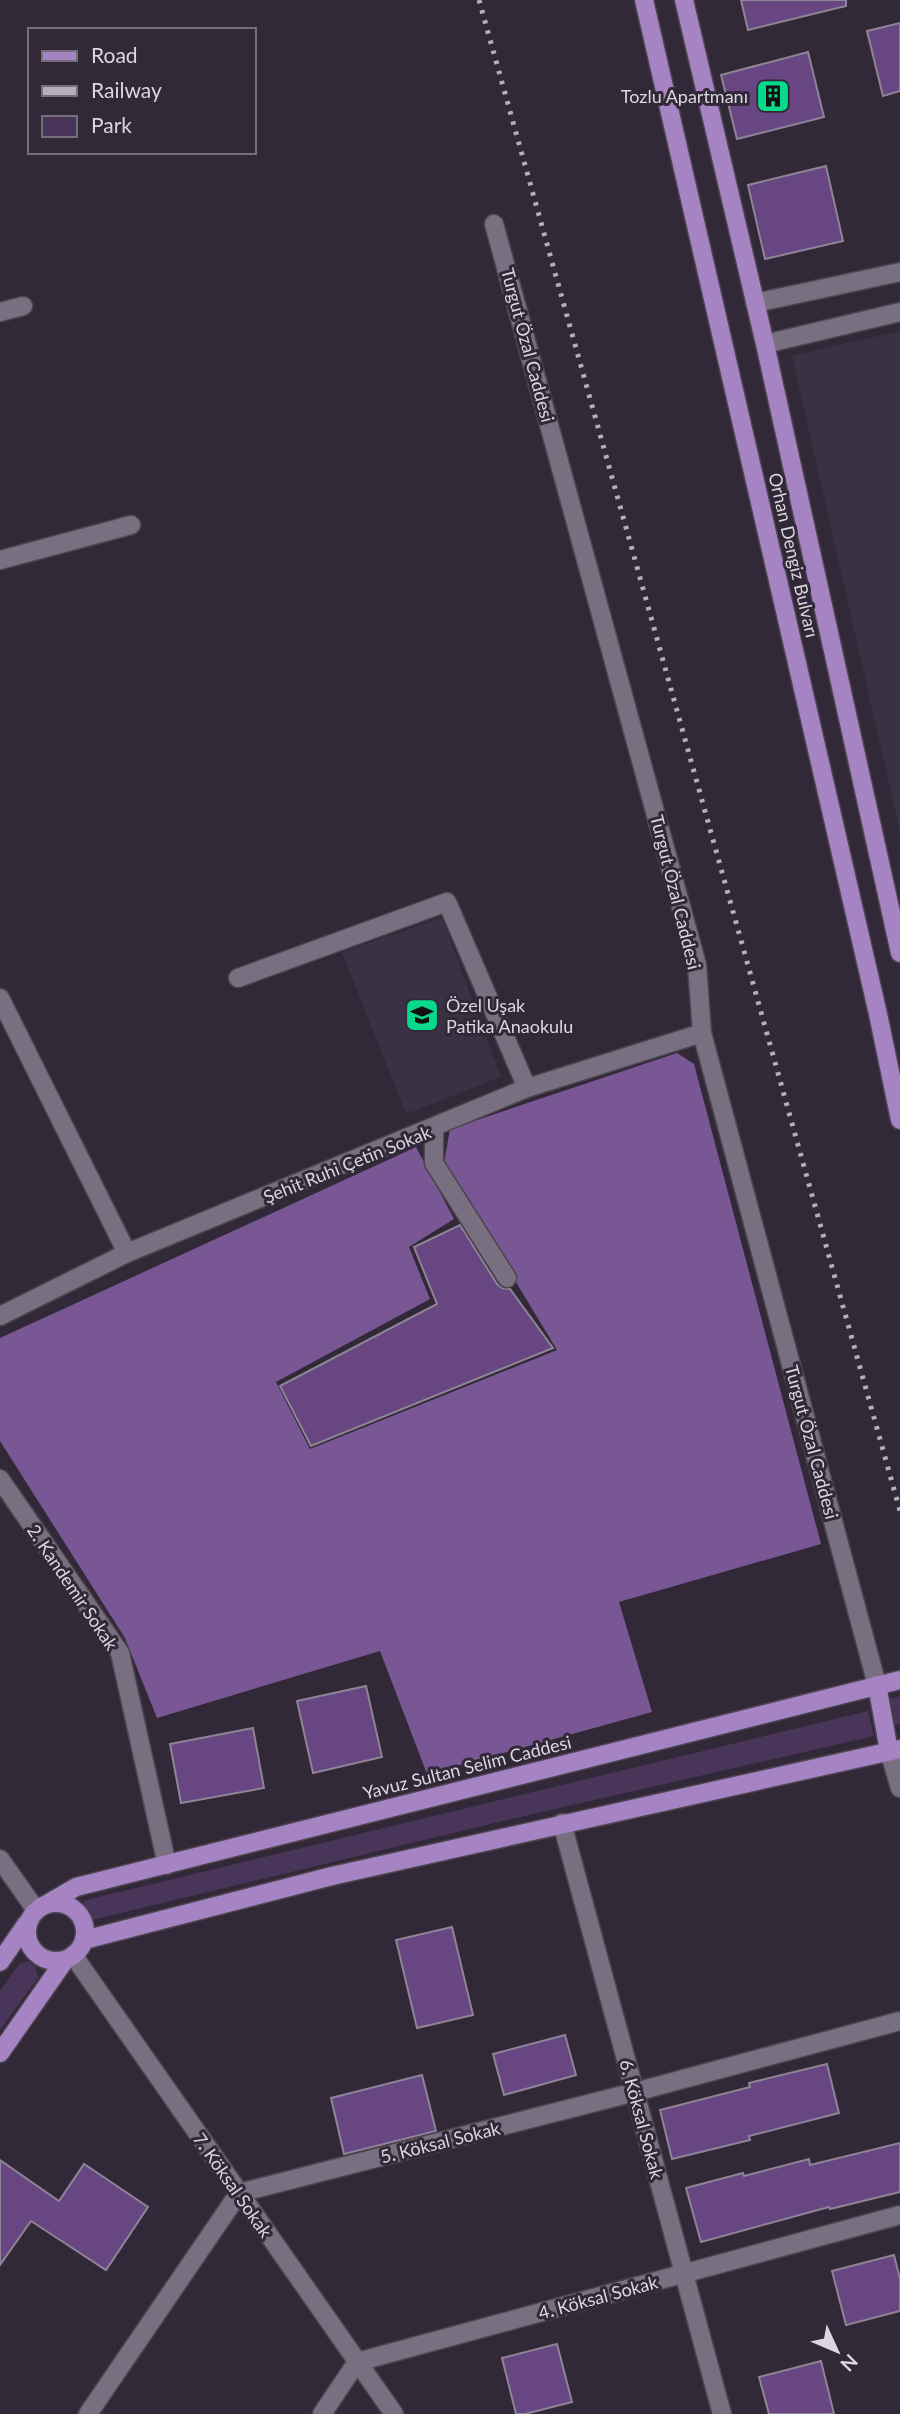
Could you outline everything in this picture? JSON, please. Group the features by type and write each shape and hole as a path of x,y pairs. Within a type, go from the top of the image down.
{"main road":[{"name":"Orhan Dengiz Bulvarı","path":"644,0 872,987 900,1120"},
{"name":"Orhan Dengiz Bulvarı","path":"684,0 765,344 900,953"},
{"name":"Yavuz Sultan Selim Caddesi","path":"0,1962 38,1912 76,1887 900,1680"},
{"path":"84,1940 332,1876 895,1750 877,1685"},
{"path":"0,2053 84,1940 85,1931 79,1915 65,1905 38,1912 27,1939 31,1948 46,1960 55,1962 69,1958"}],"street":[{"name":"Turgut Özal Caddesi","path":"494,224 697,965 702,1033 877,1685"},
{"path":"755,303 900,272"},
{"path":"0,312 23,306"},
{"path":"765,344 900,312"},
{"path":"0,561 131,525"},
{"path":"238,978 447,902 527,1088"},
{"path":"0,998 127,1253"},
{"name":"Şehit Ruhi Çetin Sokak","path":"0,1316 127,1253 527,1088 702,1033"},
{"path":"434,1128 434,1163 507,1278"},
{"name":"2. Kandemir Sokak","path":"0,1479 120,1653 167,1865"},
{"path":"895,1750 900,1788"},
{"name":"6. Köksal Sokak","path":"562,1824 722,2414"},
{"path":"0,1859 38,1912"},
{"name":"7. Köksal Sokak","path":"69,1958 394,2414"},
{"name":"5. Köksal Sokak","path":"239,2193 900,2021"},
{"path":"88,2414 239,2193"},
{"name":"4. Köksal Sokak","path":"357,2362 900,2215"},
{"path":"322,2414 357,2362"}],"shaded area":[{"path":"900,331 900,832 792,356"},
{"name":"Özel Uşak Patika Anaokulu","path":"442,918 501,1077 406,1114 342,952"},
{"path":"677,1053 694,1064 821,1544 619,1602 652,1712 427,1774 380,1651 157,1718 125,1638 0,1441 0,1338 416,1147 454,1219 409,1247 430,1299 276,1382 310,1449 557,1350 444,1163 450,1129"}],"green space":[{"path":"900,1696 900,1724 895,1725 890,1699"},
{"path":"868,1711 874,1736 507,1820 88,1921 84,1920 79,1908 86,1900"},
{"path":"28,1961 36,1968 38,1978 0,2030 0,1991 19,1964"}],"building":[{"path":"741,0 846,0 846,6 748,30"},
{"path":"900,23 900,91 883,96 867,31"},
{"name":"Tozlu Apartmanı","path":"808,52 824,117 737,139 721,75"},
{"path":"826,166 843,241 765,259 748,185"},
{"path":"460,1225 497,1284 510,1289 553,1348 311,1446 280,1386 437,1304 414,1247"},
{"path":"366,1686 382,1757 313,1773 297,1701"},
{"path":"253,1728 264,1788 181,1803 170,1744"},
{"path":"452,1927 473,2015 417,2028 396,1940"},
{"path":"565,2035 576,2075 504,2095 493,2054"},
{"path":"827,2064 839,2113 749,2136 750,2140 672,2159 660,2110 750,2087 749,2083"},
{"path":"422,2075 436,2131 344,2154 331,2098"},
{"path":"900,2143 900,2192 830,2209 829,2207 701,2242 686,2188 809,2159 810,2165"},
{"path":"0,2160 59,2201 84,2164 148,2207 106,2270 31,2221 0,2265"},
{"path":"894,2255 900,2279 900,2311 846,2325 832,2271"},
{"path":"557,2344 572,2402 516,2414 502,2358"},
{"path":"821,2361 834,2414 769,2414 759,2377"}],"railway":[{"path":"479,0 900,1511"}],"place":[{"name":"Tozlu Apartmanı","path":"773,96"},
{"name":"Özel Uşak Patika Anaokulu","path":"422,1015"}]}
